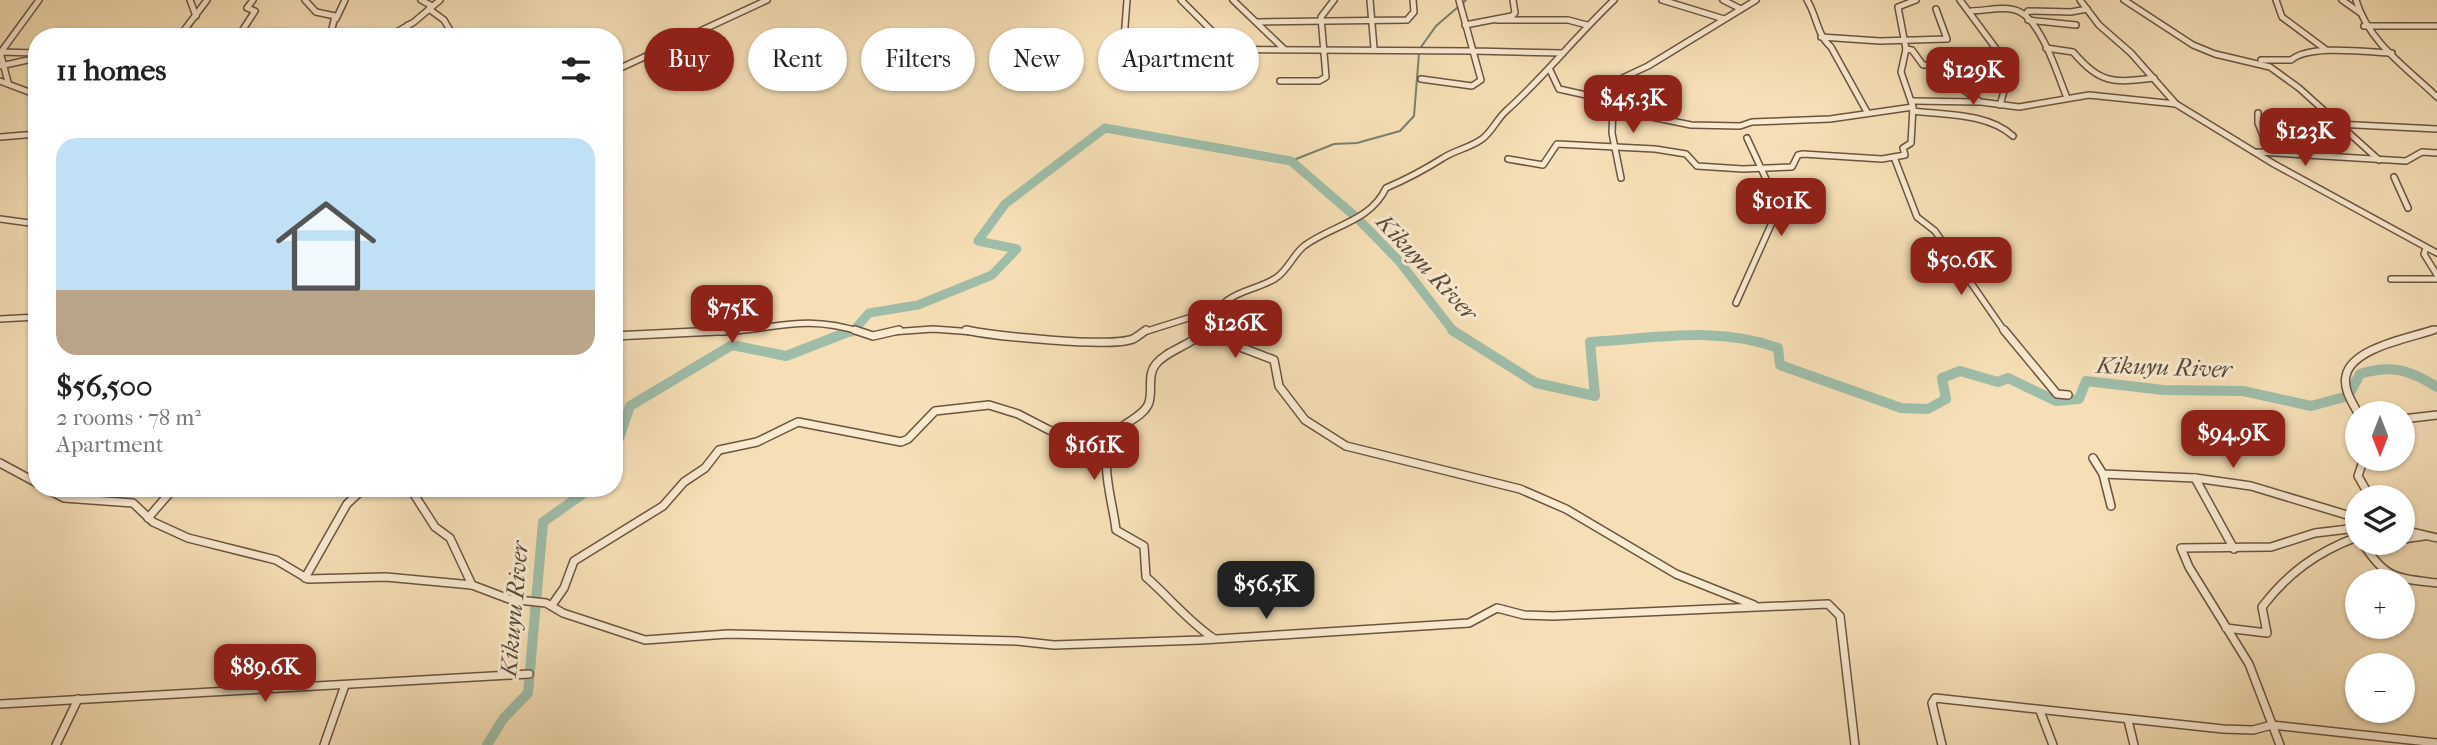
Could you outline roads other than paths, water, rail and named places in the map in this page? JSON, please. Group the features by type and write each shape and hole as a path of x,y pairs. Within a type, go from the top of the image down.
{"street":[{"path":"0,53 40,0"},
{"path":"190,0 196,16"},
{"path":"186,28 206,0"},
{"path":"244,28 255,11 247,8 253,0"},
{"path":"305,0 315,11 332,14 336,19"},
{"path":"333,28 345,0"},
{"path":"421,0 444,20 449,28"},
{"path":"404,28 440,0"},
{"path":"623,67 767,0"},
{"path":"1125,28 1127,0"},
{"path":"1181,0 1208,28"},
{"path":"1233,0 1284,49"},
{"path":"1280,81 1320,81 1326,77 1321,21 1322,13 1334,0"},
{"path":"1370,0 1374,48"},
{"path":"1258,22 1410,19 1414,12 1413,0"},
{"path":"1422,79 1477,85 1481,80 1459,0"},
{"path":"1497,20 1515,13 1513,0"},
{"path":"1662,0 1724,19"},
{"path":"1723,0 1741,9"},
{"path":"1586,95 1639,71 1756,0"},
{"path":"1807,0 1815,13 1821,37 1831,47 1867,112"},
{"path":"1508,159 1543,164 1553,146 1557,144 1686,154 1697,166 1763,169 1792,167 1798,155 1859,159 1905,155 1903,148 1911,144 1913,106 1901,72 1906,50 1898,7 1916,0"},
{"path":"1960,0 1971,11 1997,50 2007,77 2000,105"},
{"path":"2080,0 2176,104 2437,253"},
{"path":"2124,0 2193,45 2215,54 2276,62 2293,59 2301,53 2392,53"},
{"path":"2276,0 2281,17 2321,48 2330,51"},
{"path":"2342,0 2359,12"},
{"path":"2356,0 2364,26 2437,97"},
{"path":"623,336 725,332 806,321 835,324 873,336 901,330 933,329 1074,341 1131,340 1152,327 1217,309 1246,289 1278,278 1296,251 1322,234 1357,218 1380,200 1386,188 1429,170 1443,158 1480,139 1498,123 1504,113 1525,97 1533,82 1550,70 1587,25 1612,1"},
{"path":"1821,37 1947,39 1936,9"},
{"path":"2027,15 2087,9"},
{"path":"1971,11 2016,11 2076,25"},
{"path":"2027,15 2046,48 2067,98"},
{"path":"1465,25 1497,20 1568,20 1587,25"},
{"path":"2364,26 2437,26"},
{"path":"1259,49 1374,48 1563,52"},
{"path":"2046,48 2073,52 2089,73 2095,75 2122,79 2154,78"},
{"path":"1906,50 1912,50 1923,65 1934,68 1981,102"},
{"path":"0,53 28,53"},
{"path":"0,53 8,82"},
{"path":"3,65 28,60"},
{"path":"2254,61 2270,67 2299,88 2379,160"},
{"path":"1550,70 1559,89 1586,95 1598,104 1691,125 1727,126 1752,122 1830,119 1913,106 1981,102 2032,106 2089,94 2176,104"},
{"path":"0,81 28,91"},
{"path":"1913,106 2005,127 2013,136"},
{"path":"1614,108 1614,148 1621,178"},
{"path":"2258,113 2258,123 2268,148 2264,152"},
{"path":"2336,124 2437,129"},
{"path":"0,137 28,135"},
{"path":"1736,303 1779,207 1747,138"},
{"path":"2256,152 2406,161 2422,152 2437,152"},
{"path":"1894,157 1917,217 1935,231 1969,285 2031,367 2057,394 2068,395"},
{"path":"2394,177 2407,208"},
{"path":"0,219 28,223"},
{"path":"2391,279 2437,277 2424,254 2426,248"},
{"path":"1213,638 1186,619 1167,595 1146,577 1143,546 1116,530 1105,458 1112,434 1145,410 1150,401 1148,385 1156,364 1200,336 1217,309"},
{"path":"0,319 28,317"},
{"path":"1209,324 1213,332 1240,347 1274,360 1279,386 1305,420 1346,446 1520,489 1576,514 1676,574 1759,607"},
{"path":"2352,401 2344,387 2346,369 2351,362 2367,353 2437,329"},
{"path":"552,605 564,588 575,561 663,506 684,482 706,466 718,451 757,442 795,423 831,427 901,442 908,439 935,411 991,405 1018,414 1047,430 1088,439 1105,458"},
{"path":"2415,418 2437,415"},
{"path":"2093,458 2103,474 2111,506"},
{"path":"0,463 28,478"},
{"path":"2103,474 2195,478 2266,489 2345,514"},
{"path":"2195,478 2234,549"},
{"path":"60,497 133,503 148,518 188,538 276,560 305,578 386,577 472,585 509,599 552,605 560,611 615,632 652,640 728,634 1017,640 1051,645 1469,623 1497,608 1524,615 1553,616 1828,604 1838,611 1855,745"},
{"path":"148,518 166,497"},
{"path":"305,578 320,559 353,497"},
{"path":"416,497 436,527 450,537 472,585"},
{"path":"2280,745 2249,664 2181,548 2270,547 2315,533 2345,529"},
{"path":"2415,533 2437,538"},
{"path":"2415,537 2426,536"},
{"path":"2226,628 2267,633 2262,607 2289,573 2345,544"},
{"path":"2370,555 2379,571 2390,578 2437,583"},
{"path":"0,704 528,674"},
{"path":"324,745 345,685"},
{"path":"1942,745 1932,702 1934,698 2128,720 2253,730 2272,725 2437,743"},
{"path":"57,745 78,699"},
{"path":"2040,711 2053,745"},
{"path":"2128,720 2134,745"}],"waterway":[{"path":"1463,3 1466,0"},
{"path":"1421,47 1436,26 1458,7"},
{"path":"1291,161 1334,144 1357,143 1400,131 1414,116 1419,53"},
{"name":"Kikuyu River","path":"852,332 869,313 918,305 992,275 1017,249 978,241 1005,204 1105,128 1291,161 1357,218 1399,261 1453,331"},
{"name":"Kikuyu River","path":"623,427 630,406 732,345 786,356 853,330"},
{"name":"Kikuyu River","path":"1453,331 1536,383 1595,396 1590,342 1685,335 1732,337 1778,348 1780,365 1901,408 1928,409 1946,399 1942,378 1960,371 1998,382 2008,378 2056,401 2079,399 2086,381 2163,390 2243,391 2311,406 2348,396 2360,374 2381,369 2400,370 2437,387"},
{"name":"Kikuyu River","path":"487,745 503,719 528,693 543,522 578,497"}]}
